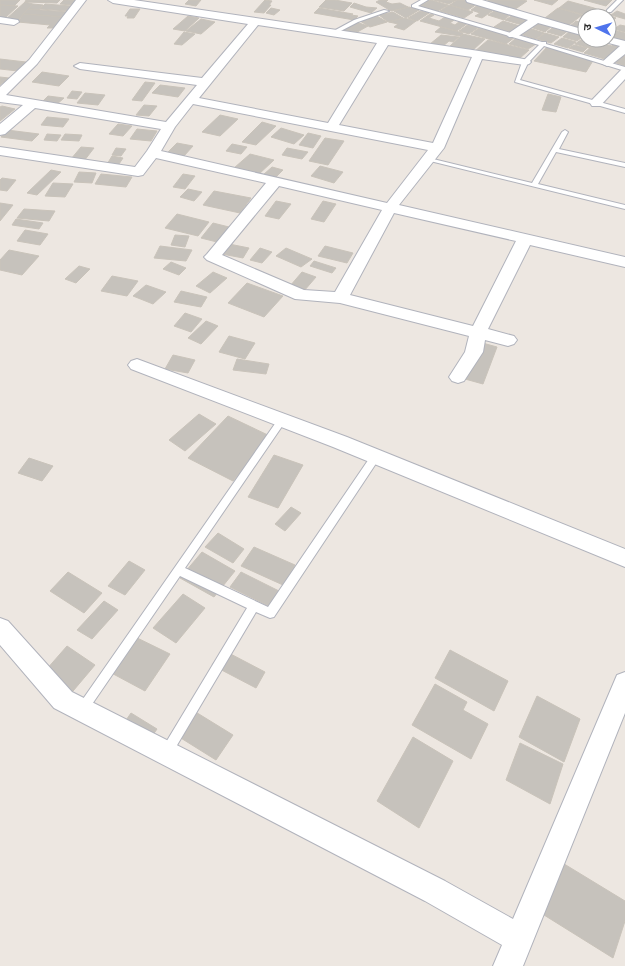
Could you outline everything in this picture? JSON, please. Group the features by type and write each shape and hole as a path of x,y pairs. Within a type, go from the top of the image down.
{"street":[{"path":"0,94 33,62 81,0"},
{"path":"113,0 158,3 255,22 333,32 525,62"},
{"path":"478,1 577,31"},
{"path":"513,35 536,19"},
{"path":"0,20 14,22"},
{"path":"0,151 138,172 153,153 169,126 255,22"},
{"path":"331,128 385,40"},
{"path":"607,63 625,48"},
{"path":"340,298 390,208 437,148 479,54"},
{"path":"80,66 205,82"},
{"path":"596,103 625,72"},
{"path":"0,98 169,126"},
{"path":"190,100 437,148"},
{"path":"0,131 32,104"},
{"path":"153,153 625,262"},
{"path":"276,181 212,257 301,295 340,298 508,340"},
{"path":"458,377 474,352 478,332 525,238"},
{"path":"137,366 376,456 625,558"},
{"path":"0,628 63,700 435,891 519,939"},
{"path":"508,966 625,683"}],"lane":[{"path":"425,0 414,6 625,69"},
{"path":"611,8 620,0"},
{"path":"333,32 356,21 386,11"},
{"path":"544,44 525,62 517,81 625,111"},
{"path":"534,185 565,132"},
{"path":"555,150 625,165"},
{"path":"429,160 625,207"},
{"path":"82,709 282,420"},
{"path":"178,570 270,613 376,456"},
{"path":"166,753 254,606"}],"building":[{"path":"0,0 20,0 14,6 0,5"},
{"path":"26,0 60,0 57,3 25,2"},
{"path":"64,0 77,0 72,5 60,4"},
{"path":"189,0 201,0 196,6 185,4"},
{"path":"265,0 272,1 269,5 271,5 264,13 254,12"},
{"path":"326,0 352,3 344,11 319,7"},
{"path":"380,0 388,0 386,2 392,4 400,3 408,7 391,11 376,2"},
{"path":"430,0 448,5 438,11 420,6"},
{"path":"434,0 456,0 449,4"},
{"path":"457,0 464,0 477,4 468,10 450,5"},
{"path":"489,0 527,1 514,10 486,2"},
{"path":"534,0 558,0 552,5"},
{"path":"584,0 612,0 606,6"},
{"path":"568,1 594,8 577,8 577,13 559,8"},
{"path":"25,2 33,4 18,20 5,20"},
{"path":"354,3 366,7 377,8 371,13 350,7"},
{"path":"33,4 43,5 39,10 28,9"},
{"path":"45,4 71,6 67,11 40,9"},
{"path":"0,5 18,6 5,18 0,17"},
{"path":"449,5 473,12 464,18 440,11"},
{"path":"478,5 495,9 482,18 475,16 480,13 471,10"},
{"path":"409,7 419,10 406,18 394,11"},
{"path":"271,8 280,10 274,15 266,13"},
{"path":"319,8 358,16 354,20 314,13"},
{"path":"558,8 577,14 577,19 569,25 545,18"},
{"path":"28,9 68,12 64,17 23,14"},
{"path":"130,9 140,9 134,18 127,18 128,16 125,16"},
{"path":"496,10 511,14 504,20 488,15"},
{"path":"420,11 429,13 417,21 408,18"},
{"path":"617,11 625,14 625,19 617,17"},
{"path":"393,12 403,18 388,22 379,15"},
{"path":"23,14 64,17 54,28 47,28 50,25 18,22"},
{"path":"430,14 434,15 429,18 439,21 445,17 454,20 450,23 455,25 460,21 468,23 457,31 420,21"},
{"path":"513,15 530,20 522,25 505,20"},
{"path":"188,16 199,18 185,31 173,29"},
{"path":"377,16 387,22 370,27 360,21"},
{"path":"404,18 416,21 404,30 394,27 398,24 389,22"},
{"path":"201,19 215,22 201,34 186,31"},
{"path":"503,21 520,26 511,32 494,27"},
{"path":"538,21 553,25 545,32 530,27"},
{"path":"576,21 577,21 577,28 570,26"},
{"path":"356,22 368,26 352,35 340,31"},
{"path":"469,24 479,27 469,34 459,31"},
{"path":"620,25 625,26 625,32 617,30 617,27"},
{"path":"555,26 569,30 561,36 547,32"},
{"path":"441,27 463,33 460,36 435,32"},
{"path":"479,28 515,37 506,44 471,34"},
{"path":"529,28 544,33 536,39 520,34"},
{"path":"571,30 577,32 577,41 563,37"},
{"path":"617,31 625,33 625,41 617,38"},
{"path":"184,32 195,34 182,45 174,44"},
{"path":"545,33 559,37 551,43 537,39"},
{"path":"463,34 485,39 472,51 450,46"},
{"path":"441,35 459,37 453,42 449,41 442,47 430,44"},
{"path":"516,38 536,44 528,49 509,44"},
{"path":"562,38 576,42 568,48 554,44"},
{"path":"488,40 529,50 519,59 474,52"},
{"path":"574,45 577,46 577,48 587,48 583,52 569,48"},
{"path":"617,45 624,46 608,60 584,53 590,48 617,48"},
{"path":"548,46 594,59 586,72 534,61"},
{"path":"622,55 625,56 625,66 614,62"},
{"path":"0,59 26,62 18,71 0,69"},
{"path":"42,72 69,76 59,86 32,82"},
{"path":"0,77 9,78 0,85"},
{"path":"145,82 155,83 142,101 132,100"},
{"path":"160,85 185,88 178,97 152,93"},
{"path":"72,91 82,92 77,99 67,98"},
{"path":"85,93 105,95 98,105 77,103"},
{"path":"548,94 561,97 556,112 542,110"},
{"path":"48,96 64,98 56,105 41,103"},
{"path":"144,105 157,106 149,116 136,115"},
{"path":"2,106 15,109 0,121 0,107"},
{"path":"220,115 238,119 220,136 202,132"},
{"path":"47,117 69,119 63,127 41,125"},
{"path":"262,122 276,126 256,145 242,142"},
{"path":"118,124 132,126 123,136 109,134"},
{"path":"281,128 304,135 294,144 271,137"},
{"path":"137,129 157,131 151,141 130,139"},
{"path":"7,130 39,134 32,141 1,137"},
{"path":"308,133 321,136 313,148 299,145"},
{"path":"47,134 61,135 57,141 44,140"},
{"path":"65,134 82,135 79,141 61,140"},
{"path":"325,138 344,141 328,165 309,161"},
{"path":"177,143 193,146 184,156 168,152"},
{"path":"232,144 247,147 241,154 226,151"},
{"path":"81,147 94,148 84,161 71,159"},
{"path":"116,148 126,149 121,156 112,155"},
{"path":"287,148 308,152 302,159 282,155"},
{"path":"250,154 274,160 258,175 234,168"},
{"path":"112,156 123,158 117,167 106,166"},
{"path":"320,166 343,172 334,183 311,176"},
{"path":"272,167 283,170 274,179 263,175"},
{"path":"51,170 61,172 37,195 27,193"},
{"path":"79,172 96,173 92,183 74,182"},
{"path":"101,174 132,177 126,187 95,184"},
{"path":"183,174 195,176 185,189 173,187"},
{"path":"2,178 16,180 7,191 0,190 0,180"},
{"path":"53,183 73,184 65,197 45,196"},
{"path":"188,189 202,192 194,201 180,197"},
{"path":"214,191 251,198 240,213 203,205"},
{"path":"276,201 291,204 279,219 265,216"},
{"path":"323,201 336,204 324,222 311,219"},
{"path":"0,203 13,205 0,221"},
{"path":"24,209 55,211 49,221 17,218"},
{"path":"177,214 209,222 198,236 165,228"},
{"path":"16,219 43,223 39,229 12,225"},
{"path":"213,223 233,228 221,243 201,238"},
{"path":"25,230 48,234 40,245 17,241"},
{"path":"175,235 189,236 185,247 171,245"},
{"path":"229,244 249,248 243,258 222,254"},
{"path":"160,246 192,250 186,261 154,258"},
{"path":"325,246 353,253 347,263 318,256"},
{"path":"260,248 272,252 262,263 250,260"},
{"path":"286,248 312,259 301,267 276,256"},
{"path":"9,250 39,256 22,275 0,270 0,260"},
{"path":"314,261 336,268 332,273 310,266"},
{"path":"171,262 186,268 179,275 163,269"},
{"path":"79,266 90,269 76,283 65,279"},
{"path":"213,272 227,278 210,293 196,286"},
{"path":"302,272 316,277 304,291 290,286"},
{"path":"112,276 138,281 127,296 101,291"},
{"path":"247,283 283,296 264,317 228,303"},
{"path":"146,285 166,292 153,304 133,296"},
{"path":"181,291 207,297 201,307 174,302"},
{"path":"185,313 202,319 191,332 174,326"},
{"path":"206,321 218,326 201,344 188,338"},
{"path":"229,336 255,343 245,359 219,352"},
{"path":"479,342 497,347 483,384 465,379"},
{"path":"173,355 195,360 188,373 165,369"},
{"path":"237,359 269,364 266,374 233,370"},
{"path":"199,414 216,424 185,451 169,440"},
{"path":"228,416 272,437 233,481 188,458"},
{"path":"274,455 303,465 278,508 248,497"},
{"path":"29,458 53,466 42,481 18,473"},
{"path":"291,507 301,513 285,531 275,524"},
{"path":"218,533 244,549 233,563 205,547"},
{"path":"254,547 295,565 283,585 241,566"},
{"path":"202,552 235,571 214,597 180,578"},
{"path":"129,561 145,570 125,595 108,586"},
{"path":"68,572 102,593 84,613 50,591"},
{"path":"241,572 281,592 271,607 230,587"},
{"path":"183,594 205,608 176,643 153,628"},
{"path":"104,601 118,610 92,639 77,630"},
{"path":"129,634 170,654 145,691 104,669"},
{"path":"67,646 95,665 68,697 39,678"},
{"path":"223,650 265,672 256,688 212,665"},
{"path":"450,650 508,681 494,711 435,678"},
{"path":"435,684 467,702 463,710 488,724 471,759 412,725"},
{"path":"537,696 580,719 564,762 519,737"},
{"path":"194,711 233,735 216,760 176,735"},
{"path":"131,713 157,729 148,742 122,726"},
{"path":"413,737 453,761 419,828 377,801"},
{"path":"520,743 563,764 550,804 506,780"},
{"path":"556,859 625,901 625,921 613,958 536,910"}]}
